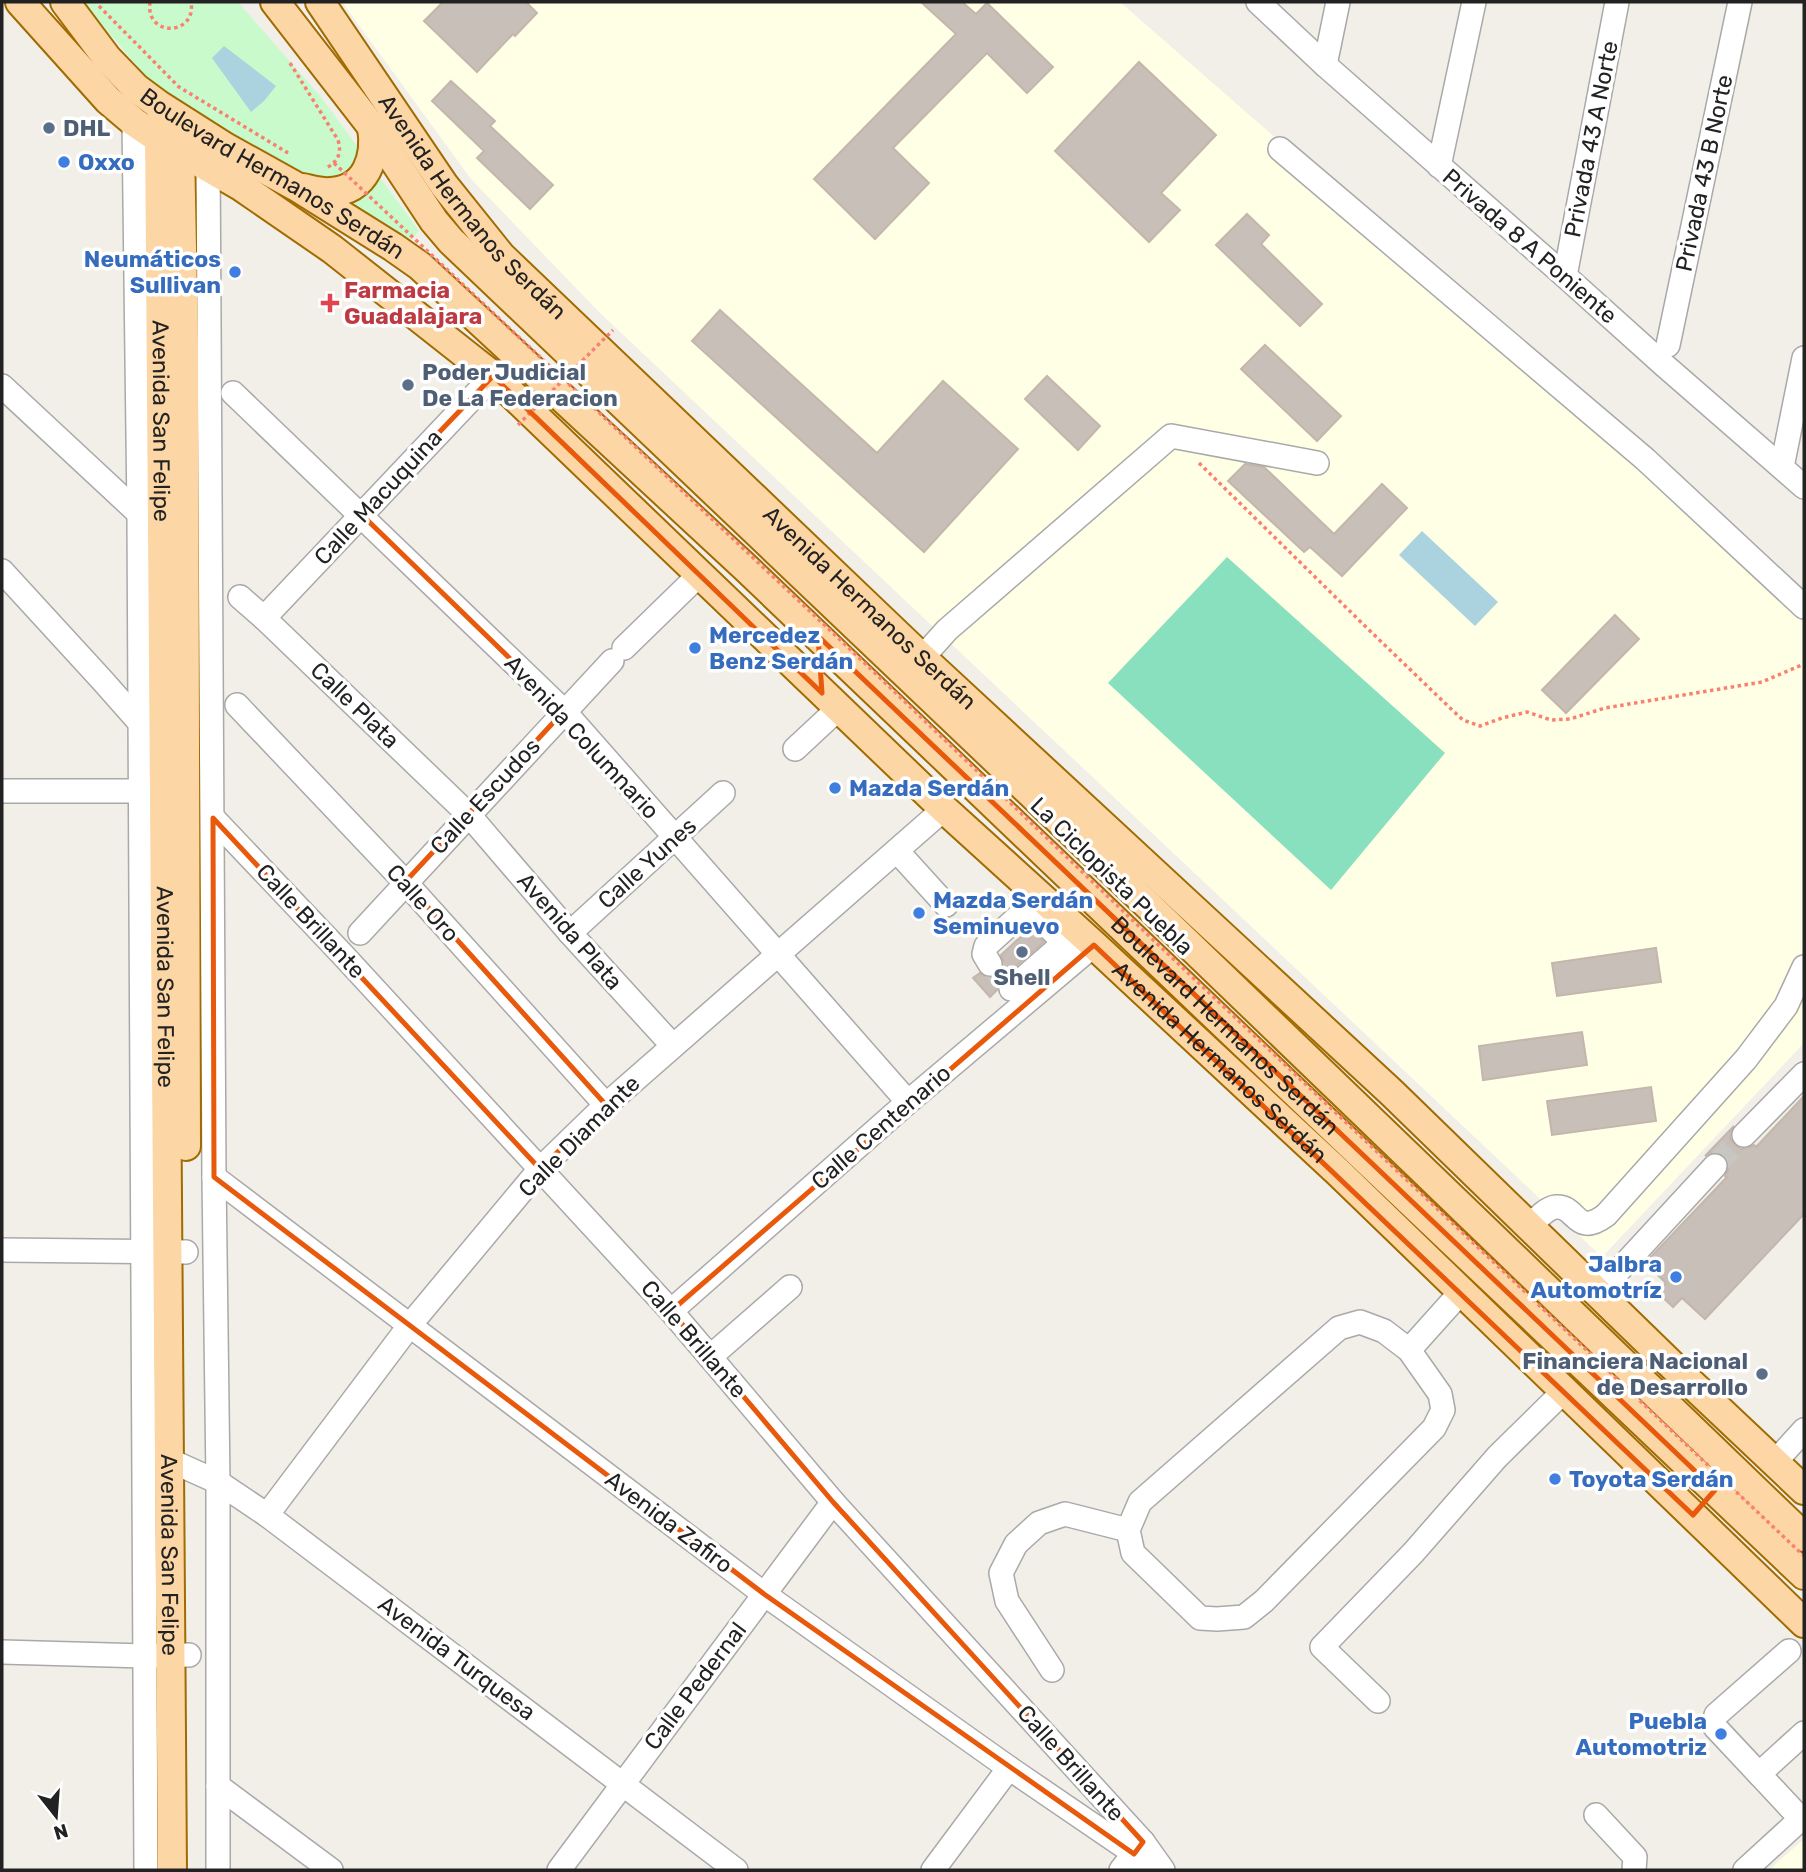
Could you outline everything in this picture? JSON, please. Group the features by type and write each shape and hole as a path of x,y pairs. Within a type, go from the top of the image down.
{"main road":[{"name":"Avenida Hermanos Serdán","path":"20,2 108,100 134,122 242,187 332,249 492,376 983,844 1035,902 1079,944 1176,1022 1339,1173 1804,1623"},
{"name":"Boulevard Hermanos Serdán","path":"65,2 107,58 136,88 225,147 297,187 420,266 736,558 1804,1575"},
{"name":"Boulevard Hermanos Serdán","path":"275,2 372,127 434,221 451,241 1098,857 1804,1537"},
{"name":"Avenida Hermanos Serdán","path":"320,2 444,185 501,256 922,658 1392,1093 1804,1490"},
{"path":"348,96 349,46"},
{"name":"Avenida San Felipe","path":"159,105 169,145 184,343 184,556 163,791"},
{"name":"Avenida San Felipe","path":"172,1870 168,1656 178,1464 165,1252 162,536 169,145 183,120"},
{"path":"297,187 327,193 340,191 358,182 371,160 374,148 372,127"},
{"path":"818,636 830,700"},
{"path":"926,739 932,762 968,806 983,844"},
{"path":"1108,913 1109,927 1116,940 1171,997 1176,1008 1176,1022"},
{"path":"1339,1173 1396,1188"},
{"path":"1438,1185 1529,1227"},
{"path":"1678,1371 1697,1435"},
{"path":"1703,1394 1724,1460"},
{"path":"1693,1515 1715,1490"},
{"name":"Avenida San Felipe","path":"168,1656 191,1870"}],"street":[{"name":"Privada 8 A Poniente","path":"1258,2 1325,65 1804,487"},
{"path":"1325,65 1338,2"},
{"path":"1439,166 1474,2"},
{"name":"Privada 43 A Norte","path":"1565,276 1617,2"},
{"name":"Privada 43 B Norte","path":"1668,345 1740,2"},
{"name":"Avenida San Felipe","path":"134,122 140,723 163,791 168,1656 146,1870"},
{"name":"Avenida San Felipe","path":"208,136 218,1482 218,1870"},
{"path":"1280,149 1646,459 1804,607"},
{"path":"1783,467 1804,358"},
{"name":"Calle Macuquina","path":"264,618 492,376"},
{"path":"2,386 184,556"},
{"name":"Avenida Columnario","path":"233,393 564,711 908,1102"},
{"path":"922,658 947,631 1171,436 1317,463"},
{"path":"2,571 140,723"},
{"name":"Calle Escudos","path":"360,933 564,711 699,575"},
{"name":"Calle Plata","path":"240,597 469,815"},
{"path":"795,749 830,700"},
{"name":"Calle Oro","path":"237,705 405,882 606,1105"},
{"path":"2,791 163,791"},
{"name":"Calle Yunes","path":"570,933 723,793"},
{"name":"Calle Diamante","path":"267,1515 410,1325 540,1169 606,1105 944,809"},
{"name":"Avenida Plata","path":"469,815 570,933 673,1046"},
{"name":"Calle Brillante","path":"213,818 671,1311 1133,1856 1161,1870"},
{"path":"897,851 946,905"},
{"path":"990,964 984,949 1035,902"},
{"name":"Calle Centenario","path":"671,1311 908,1102 1014,992 1079,944"},
{"path":"1529,1227 1556,1207 1564,1208 1583,1223 1598,1221 1606,1215 1746,1059 1786,1006 1804,967"},
{"path":"1744,1135 1804,1074"},
{"path":"1598,1293 1715,1166"},
{"name":"Avenida Zafiro","path":"214,1177 764,1594 1133,1856"},
{"path":"2,1250 165,1252"},
{"path":"710,1357 790,1287"},
{"path":"1409,1350 1461,1292"},
{"path":"1360,1322 1384,1331 1409,1350 1440,1394 1443,1410 1434,1428 1264,1601 1244,1617 1200,1618 1133,1553 1128,1530 1140,1502 1339,1328 1360,1322"},
{"path":"1378,1701 1322,1647 1413,1553 1497,1457 1564,1391"},
{"path":"1775,1462 1804,1430"},
{"name":"Avenida Turquesa","path":"178,1464 218,1482 267,1515 736,1870"},
{"name":"Calle Pedernal","path":"559,1870 833,1502"},
{"path":"1052,1670 1007,1601 1001,1573 1016,1544 1039,1524 1065,1514 1128,1530"},
{"path":"1745,1870 1803,1818 1716,1727 1714,1718 1789,1651"},
{"path":"2,1652 168,1656"},
{"path":"1759,1774 1804,1733"},
{"path":"933,1870 1009,1768"},
{"path":"218,1786 331,1870"},
{"path":"1596,1815 1635,1857 1634,1870"}],"path":[{"path":"95,2 180,87 290,155"},
{"path":"150,2 149,12 152,19 163,28 170,29 189,19 192,13 191,2"},
{"path":"290,63 338,140 340,150 334,163 319,169"},
{"name":"La Ciclopista Puebla","path":"334,163 1804,1556"},
{"path":"518,425 613,330"},
{"path":"1200,463 1463,720 1480,726 1527,712 1551,720 1570,719 1605,708 1762,682 1804,664"}],"highlighted area":[{"path":"493,376 822,693 818,636 1715,1490 1693,1515 1094,945 671,1311 833,1502 1143,1842 1134,1854 764,1594 214,1177 213,818 540,1169 606,1105 405,882 564,711 361,514"}],"shaded area":[{"path":"342,2 1120,2 1804,599 1804,1043 1602,1257 599,312 471,179"},
{"path":"1804,1839 1804,1870 1769,1870"}],"green space":[{"path":"83,2 238,2 321,97 419,231 406,244 148,79"},
{"path":"1227,557 1445,753 1331,890 1108,683"}],"water":[{"path":"224,46 276,86 251,112 212,58"},
{"path":"1422,531 1498,602 1475,626 1399,555"}],"building":[{"path":"443,2 526,2 537,13 477,72 424,21"},
{"path":"921,2 962,2 976,14 987,3 1053,67 1027,93 987,53 893,148 929,183 875,239 814,179 956,34"},
{"path":"1139,62 1216,135 1161,193 1180,210 1149,242 1055,151"},
{"path":"451,81 495,121 490,126 553,185 530,209 477,158 484,151 432,101"},
{"path":"1247,214 1269,235 1261,244 1322,304 1300,326 1216,245"},
{"path":"720,310 877,453 943,381 1018,449 924,552 692,341"},
{"path":"1265,345 1341,416 1317,441 1241,369"},
{"path":"1047,376 1100,426 1078,450 1025,399"},
{"path":"1245,464 1264,467 1334,534 1382,484 1407,508 1342,576 1310,547 1304,552 1228,481"},
{"path":"1615,615 1639,639 1566,713 1542,690"},
{"path":"1030,928 1044,942 1002,978 997,990 990,997 973,978 980,973 990,978 998,976 1004,964 1001,955"},
{"path":"1656,948 1661,982 1557,996 1552,963"},
{"path":"1582,1032 1587,1065 1483,1080 1479,1046"},
{"path":"1651,1087 1656,1121 1552,1135 1547,1101"},
{"path":"1804,1096 1804,1214 1705,1319 1682,1298 1673,1307 1657,1292 1666,1283 1645,1263 1727,1177 1728,1163 1725,1156 1717,1152 1705,1156 1734,1126 1730,1138 1735,1145 1741,1149 1754,1145 1756,1147"}],"tunnel":[{"path":"990,964 1006,983"},
{"path":"1715,1166 1744,1135"}],"place":[{"name":"DHL","path":"49,128"},
{"name":"Oxxo","path":"64,162"},
{"name":"Neumáticos Sullivan","path":"235,272"},
{"name":"Farmacia Guadalajara","path":"330,303"},
{"name":"Poder Judicial De La Federacion","path":"408,385"},
{"name":"Mercedez Benz Serdán","path":"695,648"},
{"name":"Mazda Serdán","path":"835,788"},
{"name":"Mazda Serdán Seminuevo","path":"919,913"},
{"name":"Shell","path":"1022,952"},
{"name":"Jalbra Automotríz","path":"1676,1277"},
{"name":"Financiera Nacional de Desarrollo","path":"1762,1374"},
{"name":"Toyota Serdán","path":"1555,1479"},
{"name":"Puebla Automotriz","path":"1721,1734"}]}
